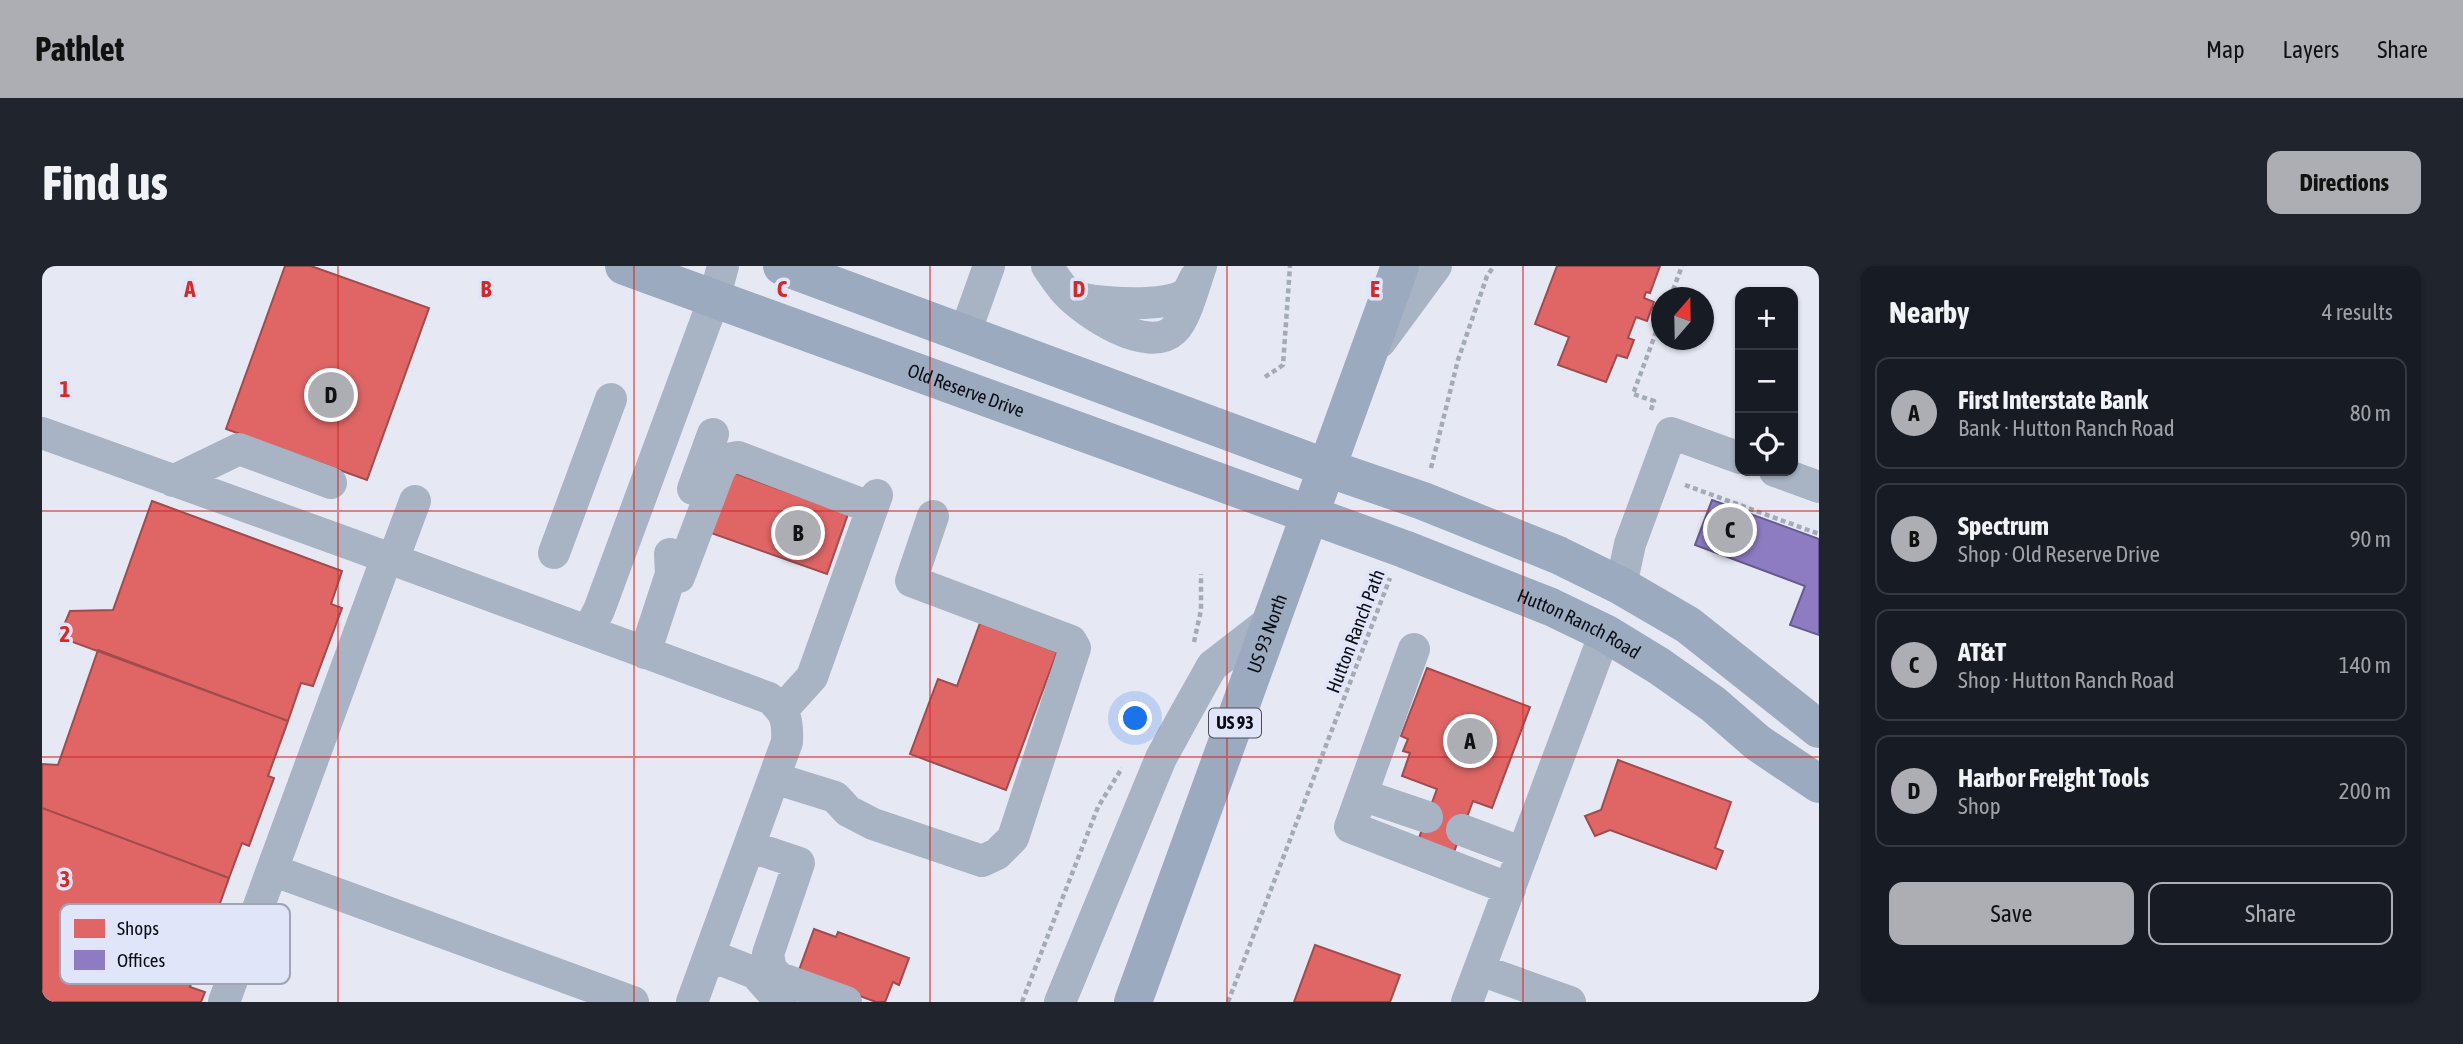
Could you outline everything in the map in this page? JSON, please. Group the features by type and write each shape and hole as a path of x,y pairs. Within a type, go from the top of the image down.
{"main road":[{"name":"Old Reserve Drive","path":"624,266 719,282 1309,516"},
{"path":"782,266 1327,468 1423,500 1558,555 1621,586 1688,625 1819,729"},
{"name":"US 93 North","path":"1133,1002 1400,266"},
{"name":"Hutton Ranch Road","path":"1309,516 1404,549 1551,607 1605,634 1659,666 1713,704 1758,743 1819,784"}],"lane":[{"path":"965,333 989,266"},
{"path":"1364,363 1436,266"},
{"path":"1058,275 1087,301 1121,304 1170,300 1186,293 1199,270"},
{"path":"588,631 599,610 719,282"},
{"path":"554,553 611,399"},
{"path":"42,433 769,698 783,709 788,728 787,742 692,1002"},
{"path":"1621,586 1630,544 1671,433 1735,456"},
{"path":"645,653 671,574 669,556 712,434"},
{"path":"173,481 239,449 331,482"},
{"path":"679,577 720,469 727,458 738,457 874,501 812,677 783,709"},
{"path":"1789,476 1819,487"},
{"path":"260,904 390,559 415,501"},
{"path":"774,778 835,797 848,811 873,824 982,861 997,854 1013,838 1075,648 1071,641 911,581 933,516"},
{"path":"1060,1002 1161,758 1212,666 1274,618"},
{"path":"1467,1002 1605,634"},
{"path":"1414,649 1350,827 1510,889"},
{"path":"1362,795 1427,817"},
{"path":"1462,830 1523,853"},
{"path":"749,846 799,863 768,954 771,970 780,978 846,1002"},
{"path":"272,870 633,1002"},
{"path":"709,955 755,973 770,990 803,1002"},
{"path":"1480,970 1570,1002"},
{"path":"224,1002 231,984"}],"path":[{"path":"1265,377 1283,365 1290,266"},
{"path":"1423,500 1458,360 1494,266"},
{"path":"1674,287 1682,266"},
{"path":"1647,421 1654,401 1633,394 1651,346"},
{"path":"1685,485 1819,534"},
{"name":"Hutton Ranch Path","path":"1228,1002 1386,585 1404,549"}],"building: Shops":[{"path":"285,266 311,266 429,308 367,480 226,429"},
{"path":"1557,266 1660,266 1650,293 1646,292 1644,298 1651,301 1647,321 1636,317 1628,338 1634,340 1627,358 1617,355 1606,382 1558,365 1569,337 1535,324"},
{"path":"732,472 848,514 827,574 711,533"},
{"path":"152,501 342,571 331,604 342,608 313,686 301,683 288,721 59,637 70,611 113,610"},
{"path":"980,623 1057,652 1006,790 910,754 938,679 957,686"},
{"path":"98,650 288,721 268,776 274,778 249,846 242,843 229,878 42,808 42,764 58,765"},
{"path":"1427,668 1530,707 1492,808 1473,801 1451,860 1416,846 1437,789 1402,776 1410,753 1403,751 1408,739 1401,736"},
{"path":"1618,760 1731,802 1715,848 1723,851 1716,869 1610,830 1595,836 1585,816 1601,810"},
{"path":"42,808 229,878 220,904 60,904 60,984 191,984 190,987 205,992 201,1002 42,1002"},
{"path":"814,929 836,937 838,932 909,958 899,985 893,982 885,1002 876,1002 798,973"},
{"path":"1315,945 1400,975 1390,1002 1294,1002"}],"building: Offices":[{"path":"1712,500 1819,539 1819,635 1790,625 1805,586 1695,545"}],"place":[{"name":"Harbor Freight Tools","path":"331,395"},
{"name":"AT&T","path":"1730,530"},
{"name":"Spectrum","path":"798,533"},
{"name":"First Interstate Bank","path":"1470,741"}]}
